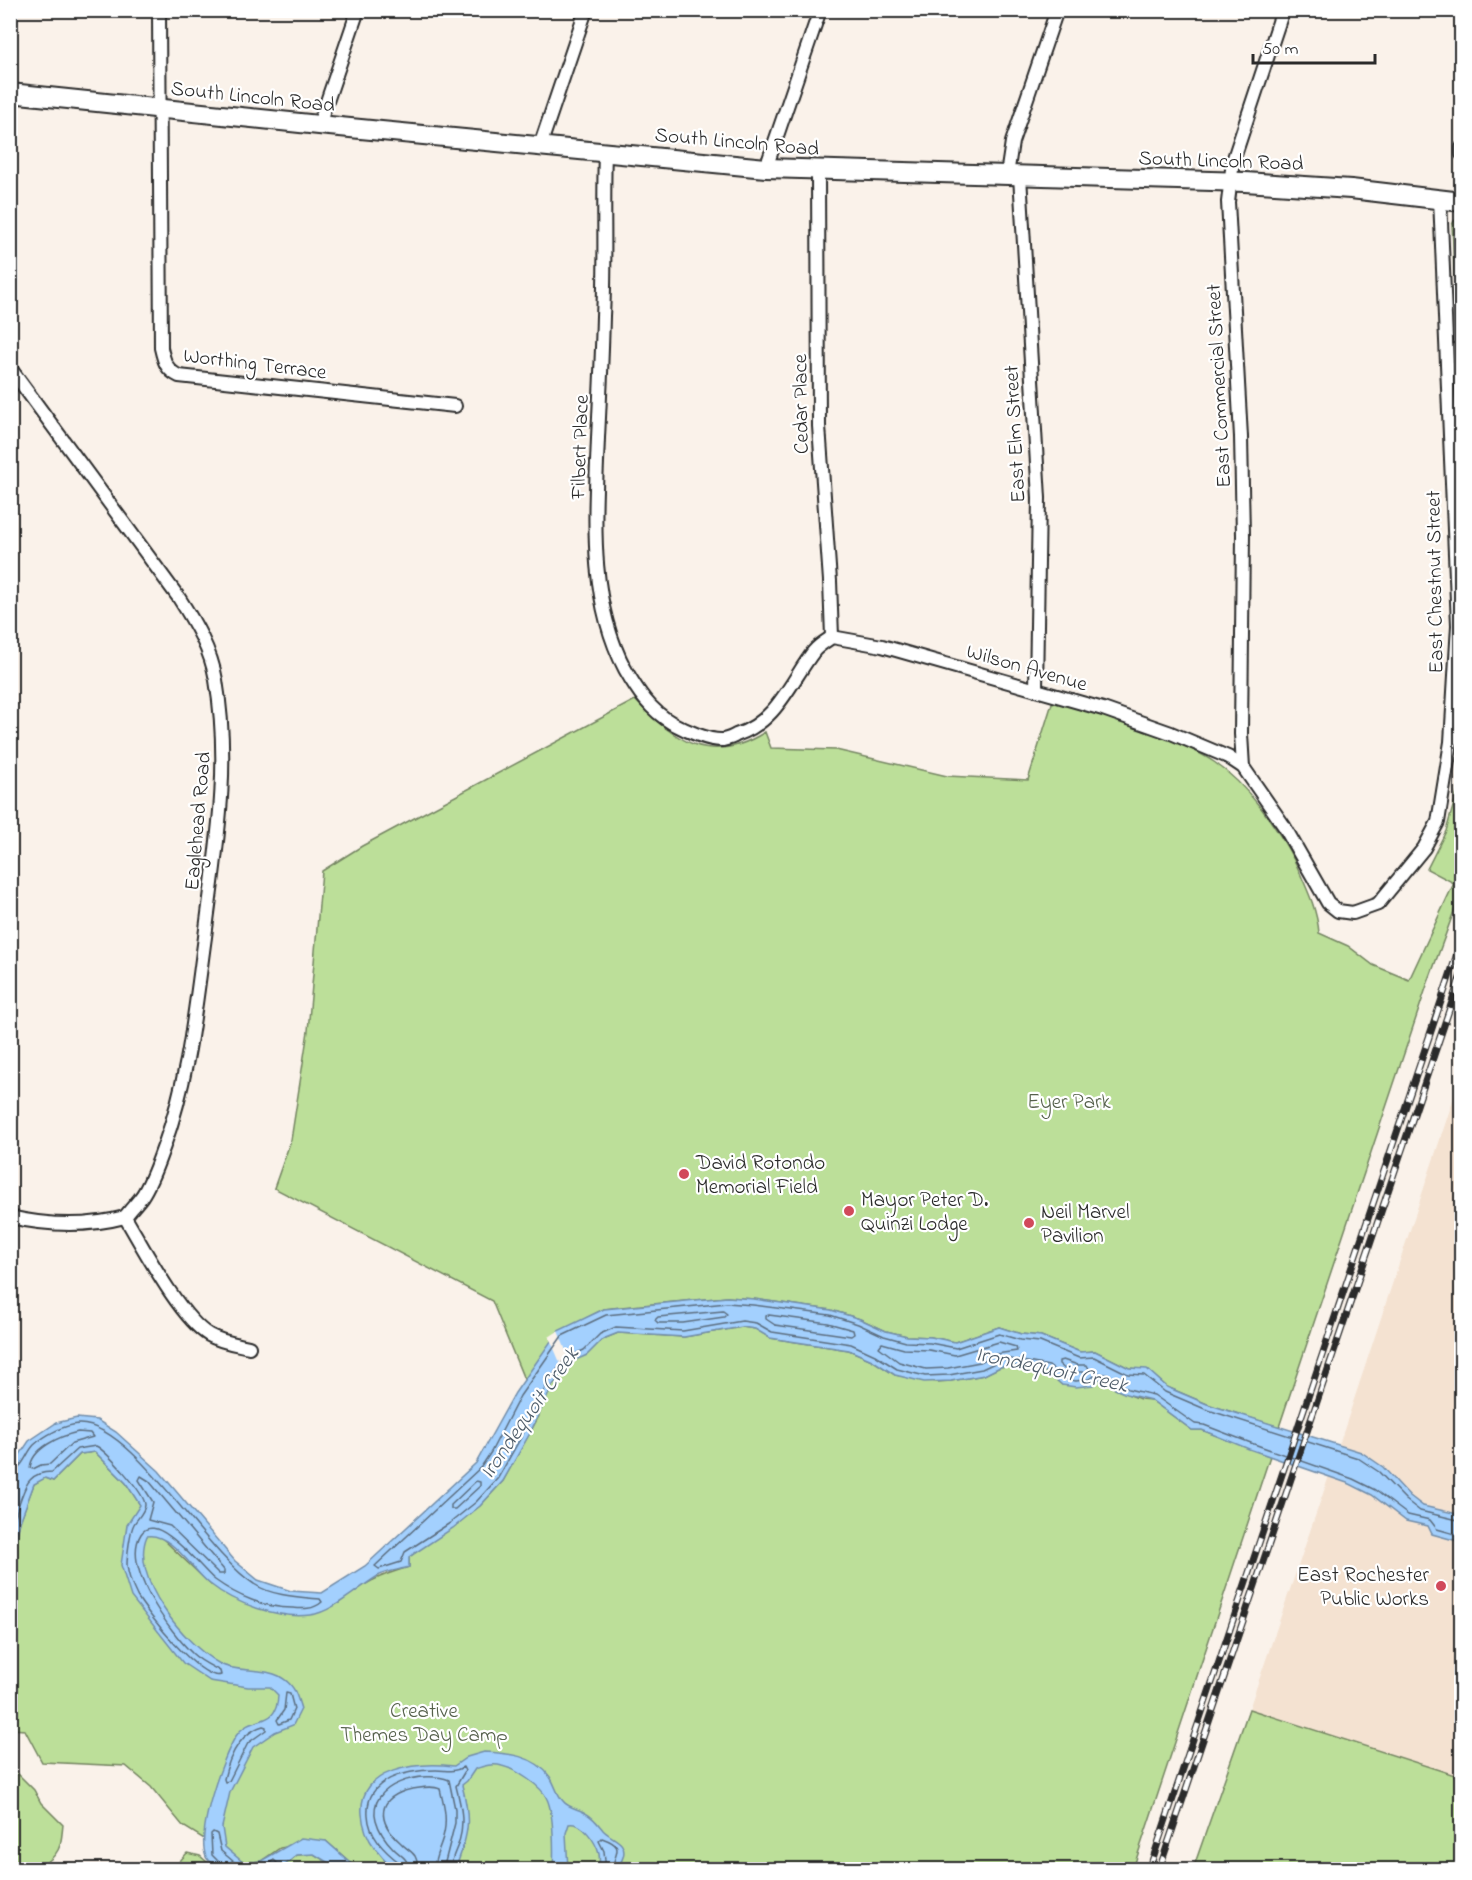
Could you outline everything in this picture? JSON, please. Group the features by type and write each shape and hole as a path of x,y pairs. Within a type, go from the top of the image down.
{"street":[{"path":"159,10 161,109"},
{"path":"319,125 358,10"},
{"path":"540,146 586,10"},
{"path":"766,168 820,10"},
{"name":"East Elm Street","path":"1036,690 1039,498 1012,142 1057,10"},
{"name":"East Commercial Street","path":"1243,767 1240,734 1243,535 1241,437 1228,202 1238,145 1283,10"},
{"name":"South Lincoln Road","path":"10,93 766,168 1230,182 1350,189 1461,202"},
{"name":"Worthing Terrace","path":"161,109 161,348 167,367 172,373 179,376 455,406"},
{"path":"1461,148 1461,154"},
{"name":"Filbert Place","path":"605,153 605,275 596,493 597,572 603,610 618,656 636,689 651,708 682,729 723,740 747,732 768,717 784,698 816,649 832,637"},
{"name":"Cedar Place","path":"818,171 819,426 832,637"},
{"name":"East Chestnut Street","path":"1338,911 1353,913 1378,904 1424,848 1438,822 1451,742 1458,625 1440,198"},
{"name":"Eaglehead Road","path":"10,369 179,598 196,624 207,648 216,678 224,767 221,814 187,1070 175,1117 159,1161 143,1194 124,1216"},
{"name":"Wilson Avenue","path":"832,637 882,646 1103,709 1171,733 1228,757 1243,767 1284,826 1328,903 1338,911"},
{"path":"10,1217 30,1222 75,1225 101,1223 124,1216 168,1288 194,1323 209,1335 226,1342 249,1347"}],"shaded area":[{"path":"1456,308 1462,312 1461,421"},
{"path":"1461,1076 1461,1515 1423,1506 1382,1467 1361,1452 1339,1445"},
{"path":"1329,1476 1372,1495 1406,1521 1428,1526 1433,1534 1461,1542 1461,1777 1249,1709"}],"green space":[{"path":"1459,218 1462,219 1461,312 1456,308 1452,225"},
{"path":"635,700 664,727 679,737 710,748 727,748 765,732 771,748 836,750 947,776 1028,780 1053,700 1148,731 1208,758 1226,771 1250,795 1281,836 1296,864 1313,906 1319,933 1348,946 1373,965 1409,980 1454,883 1427,869 1446,831 1459,786 1461,763 1461,892 1426,988 1279,1427 1207,1404 1167,1387 1147,1370 1129,1368 1095,1351 1080,1352 1041,1336 1021,1334 999,1327 955,1342 886,1331 860,1319 831,1310 727,1297 604,1309 586,1318 603,1339 618,1333 684,1337 742,1327 756,1329 770,1338 849,1350 872,1360 895,1375 937,1382 984,1375 1000,1367 1011,1365 1047,1372 1062,1385 1099,1379 1107,1380 1115,1389 1140,1399 1151,1400 1192,1430 1202,1430 1270,1456 1133,1869 355,1870 351,1863 326,1841 280,1848 261,1861 243,1863 183,1826 151,1787 126,1766 42,1762 25,1730 11,1729 10,1561 20,1521 34,1484 45,1477 53,1481 80,1454 95,1452 126,1483 161,1537 211,1585 339,1603 372,1581 409,1567 409,1557 480,1506 503,1481 539,1416 492,1301 274,1188 291,1140 308,1031 322,871 362,846"},
{"path":"1249,1709 1461,1777 1461,1869 1193,1869"},
{"path":"11,1771 15,1771 34,1790 41,1803 63,1825 60,1844 54,1856 44,1864 31,1868 11,1869"},
{"path":"187,1853 200,1856 215,1869 178,1869 178,1863"},
{"path":"314,1854 337,1869 279,1870 297,1855"}],"water":[{"name":"Irondequoit Creek","path":"727,1297 831,1310 860,1319 886,1331 907,1336 931,1337 955,1342 999,1327 1021,1334 1041,1336 1080,1352 1095,1351 1129,1368 1147,1369 1167,1387 1207,1404 1361,1452 1383,1467 1410,1496 1423,1506 1462,1515 1461,1542 1432,1534 1428,1526 1406,1521 1372,1495 1350,1484 1202,1430 1192,1430 1151,1400 1115,1389 1107,1380 1099,1379 1093,1385 1076,1387 1062,1385 1047,1372 1011,1365 1000,1367 984,1375 951,1381 924,1382 895,1375 872,1360 849,1350 770,1338 755,1329 742,1327 684,1337 618,1333 603,1339 587,1355 571,1362 553,1385 529,1435 503,1481 480,1506 453,1528 409,1557 409,1567 378,1576 345,1599 319,1613 285,1615 244,1604 210,1584 165,1540 156,1536 147,1536 144,1552 146,1571 153,1590 177,1626 191,1642 206,1655 227,1667 272,1673 284,1679 294,1690 301,1709 293,1725 275,1732 253,1747 230,1792 222,1827 225,1847 244,1863 261,1861 301,1838 326,1841 351,1863 355,1870 337,1869 314,1854 297,1855 279,1870 219,1869 210,1862 206,1857 204,1831 212,1795 230,1746 242,1729 273,1713 277,1706 278,1695 270,1687 248,1687 210,1681 183,1663 131,1597 121,1565 127,1525 140,1505 126,1483 95,1452 80,1454 53,1481 45,1478 34,1484 20,1522 11,1561 11,1468 29,1441 56,1423 77,1418 97,1420 116,1432 159,1471 235,1561 258,1580 291,1591 322,1593 365,1566 476,1463 515,1393 558,1331 604,1309"},
{"path":"484,1752 520,1757 537,1764 544,1770 565,1803 594,1819 606,1833 621,1844 624,1852 618,1869 600,1869 599,1854 588,1833 579,1826 569,1824 566,1833 568,1869 553,1869 552,1823 547,1799 540,1789 521,1774 495,1765 475,1769 462,1785 467,1808 467,1826 464,1845 456,1867 460,1869 404,1870 389,1864 372,1844 363,1824 363,1798 370,1786 380,1777 393,1771 424,1765 454,1766 467,1757"}],"pier":[{"path":"558,1331 572,1365 565,1374 549,1337"}],"railway":[{"path":"1149,1870 1462,939"},
{"path":"1159,1870 1462,972"}],"place":[{"name":"David Rotondo Memorial Field","path":"684,1174"},
{"name":"Mayor Peter D. Quinzi Lodge","path":"849,1211"},
{"name":"Neil Marvel Pavilion","path":"1029,1223"},
{"name":"East Rochester Public Works","path":"1441,1586"}],"park label":[{"name":"Eyer Park","path":"1069,1101"},
{"name":"Creative Themes Day Camp","path":"424,1722"}]}
